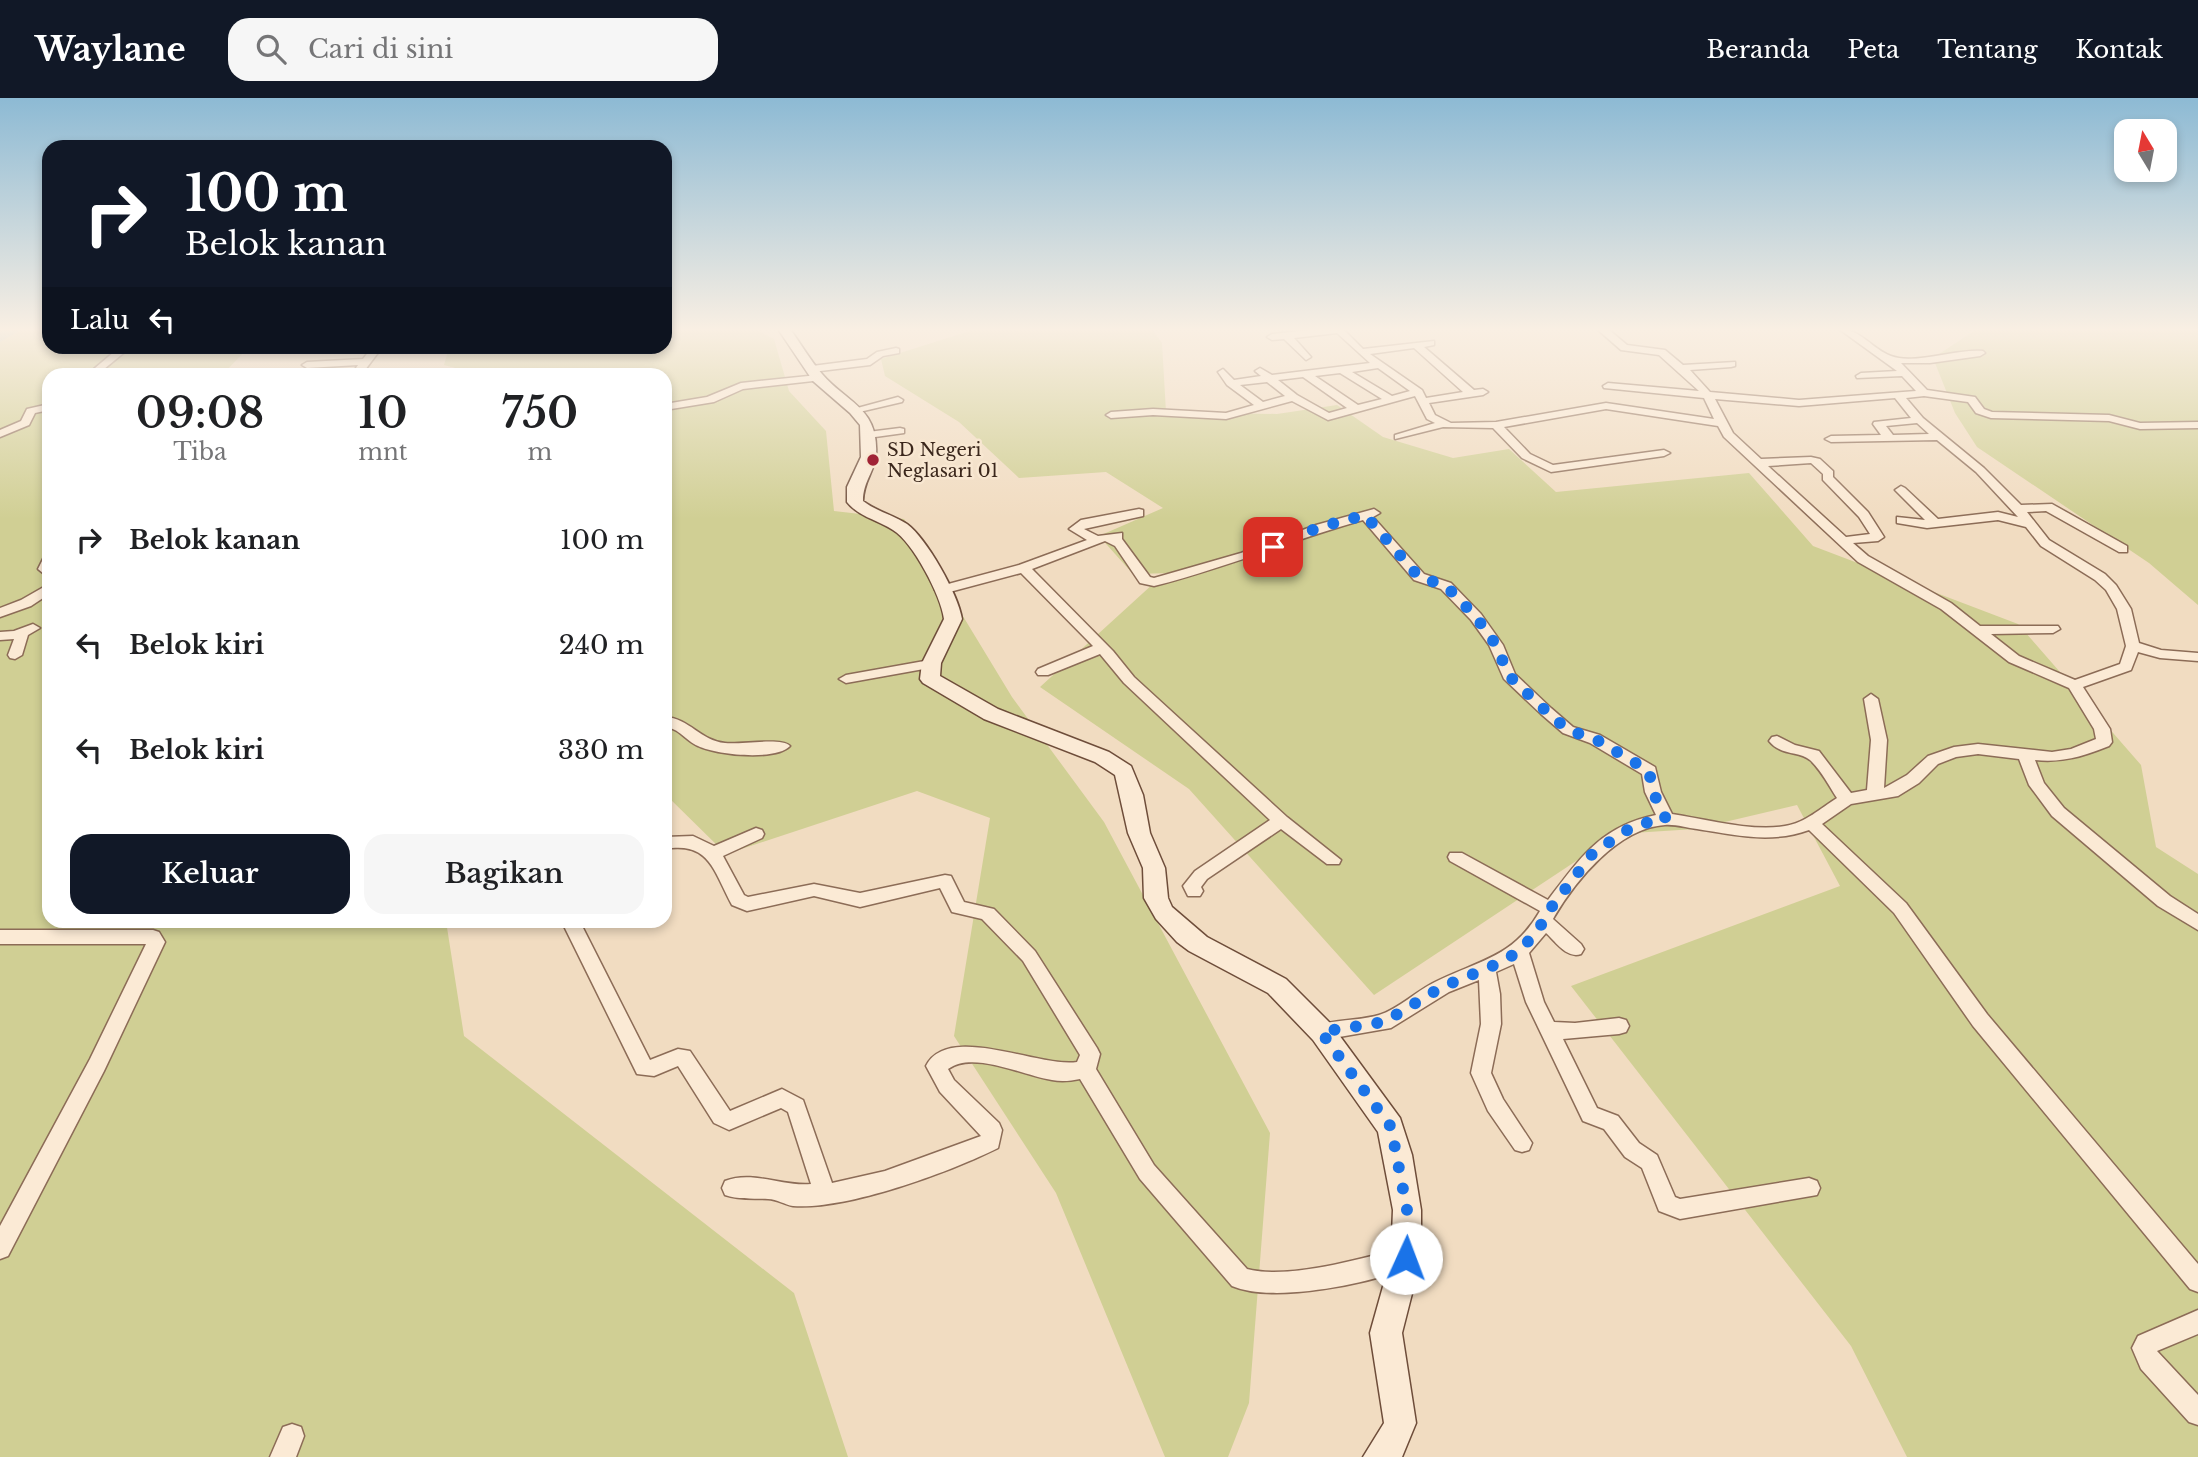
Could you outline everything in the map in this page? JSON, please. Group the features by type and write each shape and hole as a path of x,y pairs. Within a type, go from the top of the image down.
{"street":[{"path":"672,406 710,400 727,392"},
{"path":"836,392 867,425 869,457 856,483 854,498 870,515 905,530 943,590 953,619 930,664 929,677 932,682 991,714 1101,757 1124,771 1132,795 1139,833 1154,868 1156,898 1164,913 1179,930 1198,944 1277,986 1321,1032 1391,1127 1407,1210 1406,1258 1401,1287 1386,1333 1400,1423 1392,1443 1380,1457"},
{"path":"1244,392 1262,406"},
{"path":"1287,392 1325,417 1391,400 1476,392"},
{"path":"1332,392 1357,410"},
{"path":"1379,392 1391,400"},
{"path":"1415,392 1421,397 1427,413 1443,424"},
{"path":"1672,392 1799,403 1924,393 1971,399 1980,411 1991,415 2109,418 2136,426 2198,425"},
{"path":"1321,1032 1384,1022 1442,987 1486,969 1519,951 1593,853 1635,825 1666,819 1772,834 1787,832 1811,823 1847,799 1892,792 1913,779 1933,760 1954,752 1978,748 2025,755 2062,756 2104,742 2102,729 2074,685 2014,659 1938,601 1877,569 1841,541 1728,435 1704,392"},
{"path":"1900,396 1901,401 1919,420 1974,465 2018,509 2045,543 2100,578 2111,588 2124,609 2133,646 2123,670 2074,685"},
{"path":"1111,415 1153,412 1219,417 1293,397"},
{"path":"855,410 898,400"},
{"path":"1399,437 1443,424 1463,427 1496,425 1606,406 1721,423"},
{"path":"0,434 9,433 25,423 32,411 42,409"},
{"path":"1888,436 1878,424 1919,420"},
{"path":"1496,425 1532,460 1551,469 1664,453"},
{"path":"868,435 900,430"},
{"path":"1830,439 1940,437"},
{"path":"1758,463 1811,460 1819,463 1829,473 1827,478 1864,515 1878,537 1841,541"},
{"path":"1901,490 1935,523"},
{"path":"2018,509 2048,507 2123,549"},
{"path":"1097,540 1075,529 1085,523 1139,513"},
{"path":"943,590 1024,568 1097,540 1115,537 1145,580 1154,582 1252,554 1320,527 1369,514 1419,577 1446,586 1476,617 1496,645 1509,676 1546,711 1568,730 1595,739 1649,771 1653,792 1666,819"},
{"path":"1901,520 1935,523 1998,516 2030,524"},
{"path":"1024,568 1129,680 1281,821 1334,860"},
{"path":"0,613 42,593"},
{"path":"16,635 33,628"},
{"path":"1979,630 2053,629"},
{"path":"0,636 22,636 15,655"},
{"path":"2133,646 2161,653 2198,657"},
{"path":"1043,672 1101,648"},
{"path":"846,679 930,664"},
{"path":"1871,699 1878,740 1875,796"},
{"path":"672,722 706,744 750,750 782,746"},
{"path":"1777,741 1790,749 1814,755 1847,799"},
{"path":"2025,755 2038,785 2058,812 2164,901 2198,923"},
{"path":"1194,891 1192,886 1201,875 1281,821"},
{"path":"1811,823 1900,908 1980,1020 2198,1281"},
{"path":"714,853 756,834"},
{"path":"672,842 692,840 714,853 738,900 747,904 814,890 860,900 945,881 958,907 988,914 1029,956 1090,1054 1086,1069 1147,1172 1240,1278 1254,1282 1295,1280 1361,1270 1406,1258"},
{"path":"1456,857 1547,915 1575,949"},
{"path":"574,928 645,1068 655,1069 683,1057 721,1117 729,1121 782,1098 791,1101 796,1106 825,1194"},
{"path":"0,937 153,937 156,942 97,1065 0,1248"},
{"path":"1519,951 1535,1002 1590,1115 1611,1122 1632,1150 1650,1162 1660,1191 1672,1208 1680,1209 1809,1188"},
{"path":"1486,969 1491,994 1491,1024 1480,1073 1496,1105 1522,1143"},
{"path":"1549,1030 1575,1031 1619,1026"},
{"path":"733,1188 772,1189 792,1196 825,1194 885,1181 971,1152 991,1141 992,1130 947,1086 936,1066 964,1052 979,1053 1053,1072 1086,1069"},
{"path":"2198,1322 2146,1344 2144,1348 2149,1361 2198,1413"}],"shaded area":[{"path":"0,392 42,392 42,928 447,928 464,1036 794,1293 848,1457 0,1457"},
{"path":"672,392 790,392 826,431 834,511 904,519 1012,697 1104,822 1270,1133 1249,1403 1228,1457 1165,1457 1056,1193 954,1036 990,818 917,791 726,854 672,801"},
{"path":"911,392 1165,392 1166,412 1277,414 1337,405 1383,437 1453,458 1509,449 1556,492 1749,473 1813,546 2018,624 2141,765 2156,847 2198,874 2198,1457 1907,1457 1851,1346 1571,986 1840,886 1797,805 1695,829 1617,834 1374,995 1189,789 1040,687 1154,583 1173,573 1133,574 1099,536 1163,508 1106,472 1019,478 959,422"},
{"path":"1947,392 2198,392 2198,605 2149,563 1977,447 1955,413"}],"place":[{"name":"SD Negeri Neglasari 01","path":"873,460"}],"route":[{"path":"1273,547 1320,527 1365,515 1419,577 1446,586 1476,617 1496,645 1509,676 1546,711 1576,735 1595,739 1649,771 1653,778 1653,792 1666,819 1635,825 1593,853 1550,909 1537,932 1519,951 1502,962 1442,987 1384,1022 1321,1032 1391,1127 1407,1210 1406,1258"}]}
